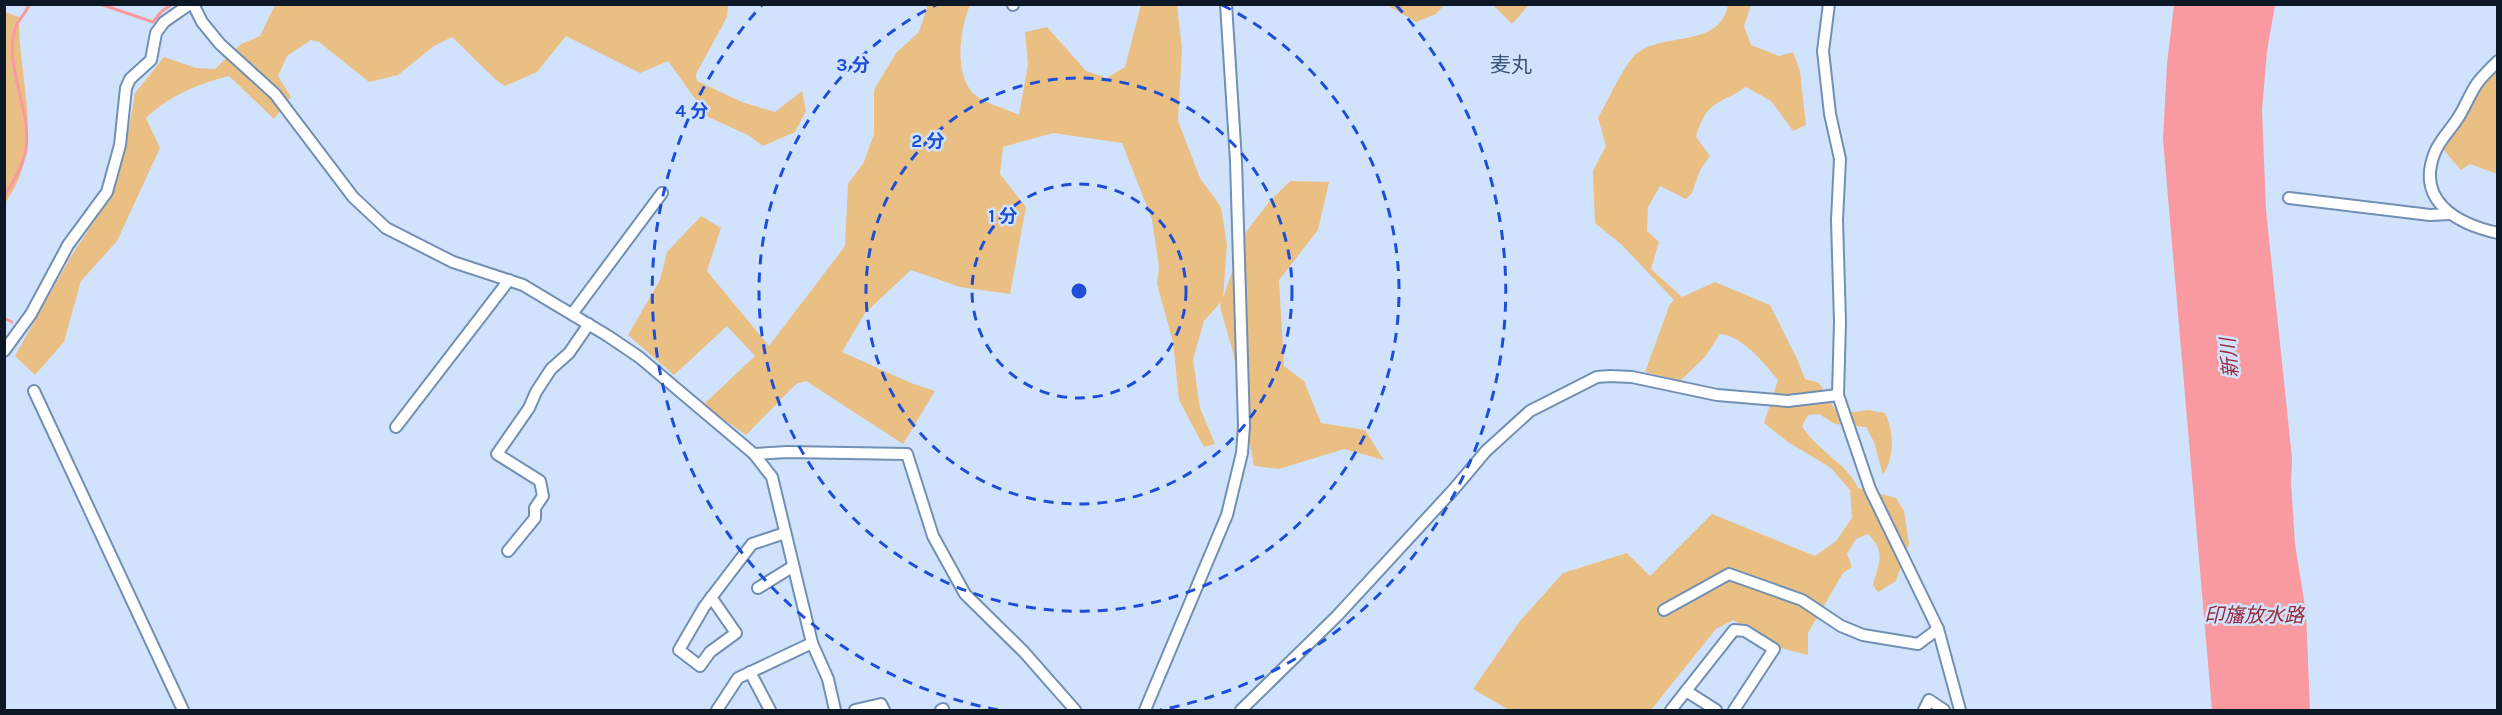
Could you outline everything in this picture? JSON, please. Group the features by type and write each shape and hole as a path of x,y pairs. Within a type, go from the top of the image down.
{"street":[{"path":"4,351 31,314 68,245 107,192 120,145 126,88 130,79 151,60 156,33 164,22 191,4 220,44 275,94 340,182 367,212 386,228 437,256 524,285 589,324 639,357 753,454 772,477 812,642 828,679 835,711"},
{"path":"1145,711 1227,515 1242,453 1244,426 1236,172 1227,4"},
{"path":"1829,4 1823,51 1830,114 1840,159 1837,220 1840,322 1838,395 1870,489 1938,629 1960,711"},
{"path":"2498,62 2477,83 2433,158 2431,181 2434,195 2440,206 2450,214 2476,228 2498,232"},
{"path":"572,314 662,193"},
{"path":"2289,198 2430,215 2450,214"},
{"path":"396,427 509,280"},
{"path":"508,551 535,518 535,508 543,496 540,481 497,454 529,408 551,369 569,353 589,324"},
{"path":"1241,711 1337,616 1486,451 1530,411 1597,377 1610,376 1632,378 1717,395 1788,401 1838,395"},
{"path":"34,391 183,711"},
{"path":"753,454 787,452 907,454 933,536 965,594 1024,652 1075,711"},
{"path":"711,597 736,633 710,652 700,666 678,650 711,597 752,544 785,533"},
{"path":"758,588 792,567"},
{"path":"1664,610 1728,574 1802,600 1841,626 1863,634 1918,644 1938,629"},
{"path":"1671,711 1734,630 1745,631 1774,649 1734,711"},
{"path":"717,711 738,678 812,642"},
{"path":"750,672 771,711"},
{"path":"1686,691 1716,711"},
{"path":"1924,711 1929,700 1944,711"},
{"path":"855,711 881,704 884,711"}],"shaded area":[{"path":"275,5 728,5 727,17 696,74 697,81 742,102 775,112 802,91 806,111 795,132 763,146 748,135 708,117 668,61 640,73 566,36 537,72 505,86 452,37 434,46 398,75 369,82 319,42 311,40 287,56 278,76 291,97 274,119 229,76 184,92 154,110 146,118 160,148 117,241 81,281 64,342 35,375 15,356 70,258 110,197 125,151 135,93 164,57 196,68 215,69 241,44 260,36"},
{"path":"928,5 970,5 963,26 960,52 968,87 979,98 1019,115 1028,64 1025,32 1047,27 1086,71 1107,78 1125,67 1141,5 1177,5 1182,49 1178,121 1200,178 1221,207 1227,245 1223,298 1246,232 1269,202 1290,181 1329,182 1318,230 1279,280 1284,366 1304,381 1321,423 1365,430 1384,460 1344,449 1279,469 1254,466 1233,352 1220,307 1221,302 1204,321 1193,359 1200,408 1215,444 1204,447 1179,400 1173,342 1157,284 1159,267 1152,219 1122,143 1053,133 1003,147 1000,174 1026,207 1010,294 960,287 911,270 865,313 842,352 911,383 935,391 903,444 806,381 796,384 746,435 703,405 755,356 727,326 674,375 628,335 660,280 667,252 701,216 721,228 707,271 769,346 845,246 848,184 864,162 874,134 874,90 896,53 919,32"},
{"path":"1387,5 1444,5 1436,14 1416,22"},
{"path":"1493,5 1529,5 1512,24"},
{"path":"1728,5 1751,5 1744,26 1751,45 1779,56 1793,52 1800,71 1806,125 1793,131 1771,101 1746,87 1709,110 1704,116 1696,137 1710,156 1700,170 1692,193 1686,199 1660,186 1648,207 1647,231 1659,242 1651,269 1682,297 1715,282 1770,305 1805,379 1819,383 1838,414 1868,410 1885,413 1892,444 1890,460 1883,475 1874,442 1866,427 1835,424 1819,414 1808,415 1802,426 1808,435 1847,472 1858,488 1896,498 1904,511 1909,544 1896,581 1878,592 1873,585 1880,558 1877,546 1868,534 1856,539 1847,554 1852,567 1843,573 1808,633 1808,655 1781,648 1733,620 1716,629 1651,710 1509,710 1473,689 1520,621 1563,573 1627,553 1650,576 1712,514 1815,556 1836,541 1852,518 1850,490 1831,468 1788,442 1764,423 1778,380 1745,345 1720,334 1705,357 1680,381 1645,372 1670,304 1674,300 1622,245 1595,223 1593,171 1606,146 1598,118 1616,84 1636,54 1661,43 1703,34 1723,19"},
{"path":"5,12 19,17 28,136 25,159 18,182 5,203"},
{"path":"2497,70 2497,174 2470,164 2461,170 2442,148 2459,126 2480,85"}],"water":[{"name":"印旛放水路","path":"2174,5 2275,5 2267,51 2262,110 2266,210 2292,458 2291,483 2295,544 2306,613 2310,710 2212,710 2163,139 2167,64"}],"waterway":[{"path":"4,196 25,154 26,122 12,55 17,24 30,4"},
{"path":"100,4 153,22 172,4"},
{"path":"4,318 12,322"}],"district":[{"name":"麦丸","path":"1511,65"}],"water label":[{"name":"新川","path":"2229,358"}]}
